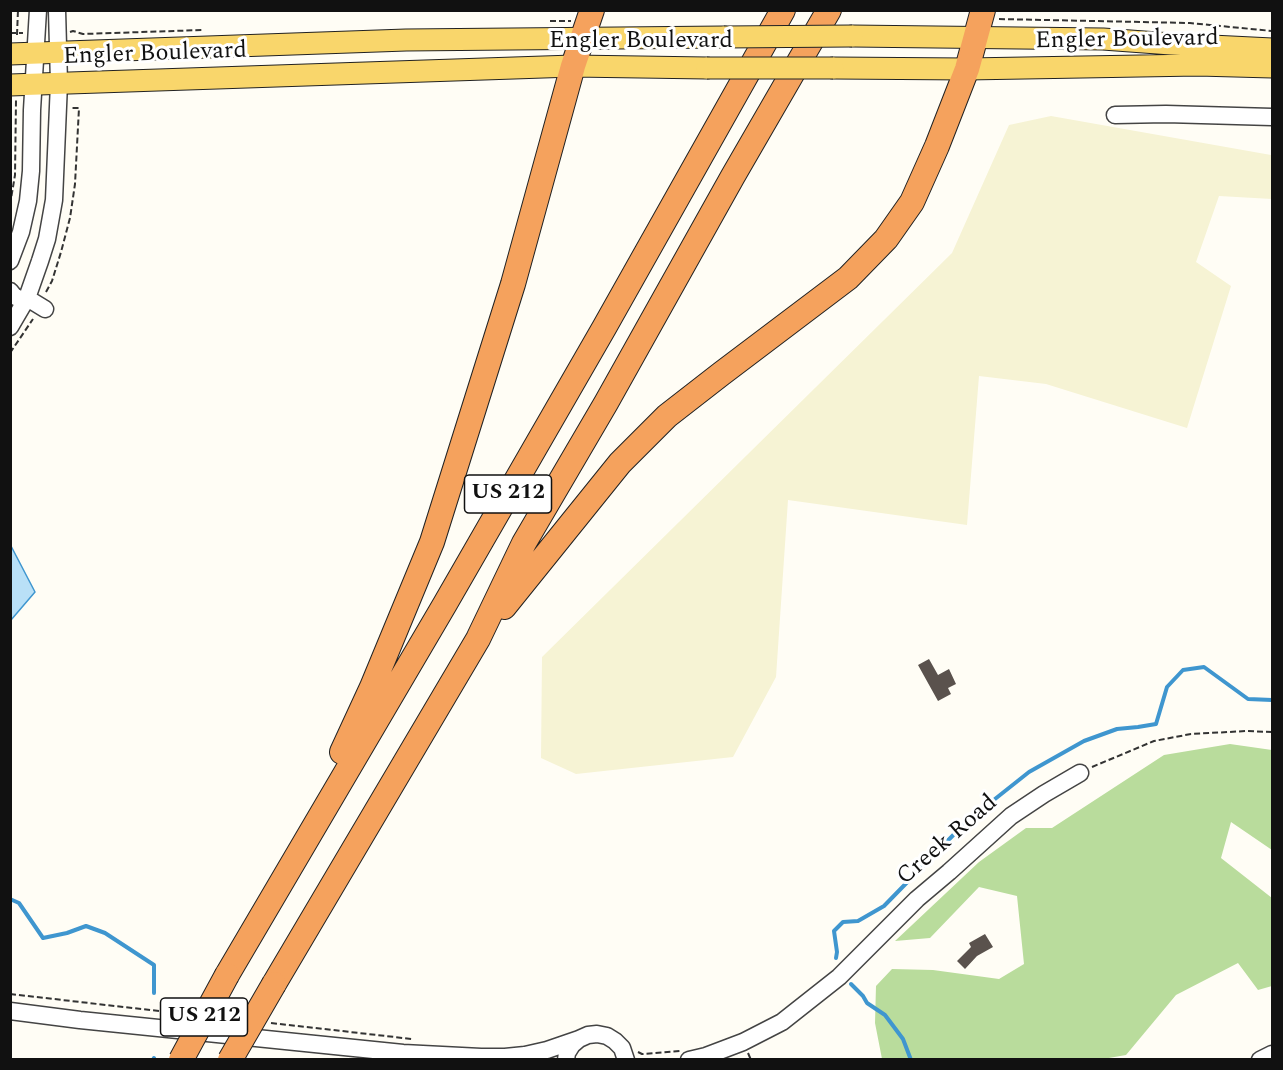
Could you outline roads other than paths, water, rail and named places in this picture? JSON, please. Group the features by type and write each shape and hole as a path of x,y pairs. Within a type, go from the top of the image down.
{"highway":[{"path":"289,870 372,687 432,542 513,284 573,66 592,10"},
{"name":"US 212","path":"181,1059 227,975 557,410 783,10"},
{"name":"US 212","path":"231,1059 478,639 524,543 612,393 829,10"},
{"path":"478,639 620,463 667,416 848,278 886,239 912,202 937,146 967,69 976,38 994,14"}],"main road":[{"name":"Engler Boulevard","path":"14,47 36,54 406,40 852,36 1103,39 1272,49"},
{"name":"Engler Boulevard","path":"13,94 34,84 573,66 967,69 1198,65 1272,67"}],"street":[{"path":"10,261 21,232 28,201 38,10"},
{"path":"10,327 26,300 47,239 54,200 59,83 57,10"},
{"path":"1115,115 1272,117"},
{"path":"10,291 14,296 45,309"},
{"name":"Creek Road","path":"686,1055 706,1056 743,1042 782,1022 839,977 916,899 1011,816 1080,773"},
{"path":"10,1011 403,1053 481,1057 525,1055 597,1034 607,1036 629,1054"},
{"path":"566,1059 572,1045 579,1039"},
{"path":"403,1053 440,1059"},
{"path":"1260,1059 1272,1054"}],"water":[{"path":"11,546 35,592 10,620"}],"waterway":[{"path":"836,958 834,931 843,922 858,921 884,906 966,822 1029,772 1084,741 1117,729 1156,724 1167,687 1183,670 1204,667 1248,699 1272,700"},
{"path":"10,899 19,903 43,938 86,926 105,933 154,965 154,993"},
{"path":"851,984 867,1003 885,1015 903,1039 911,1060"}]}
